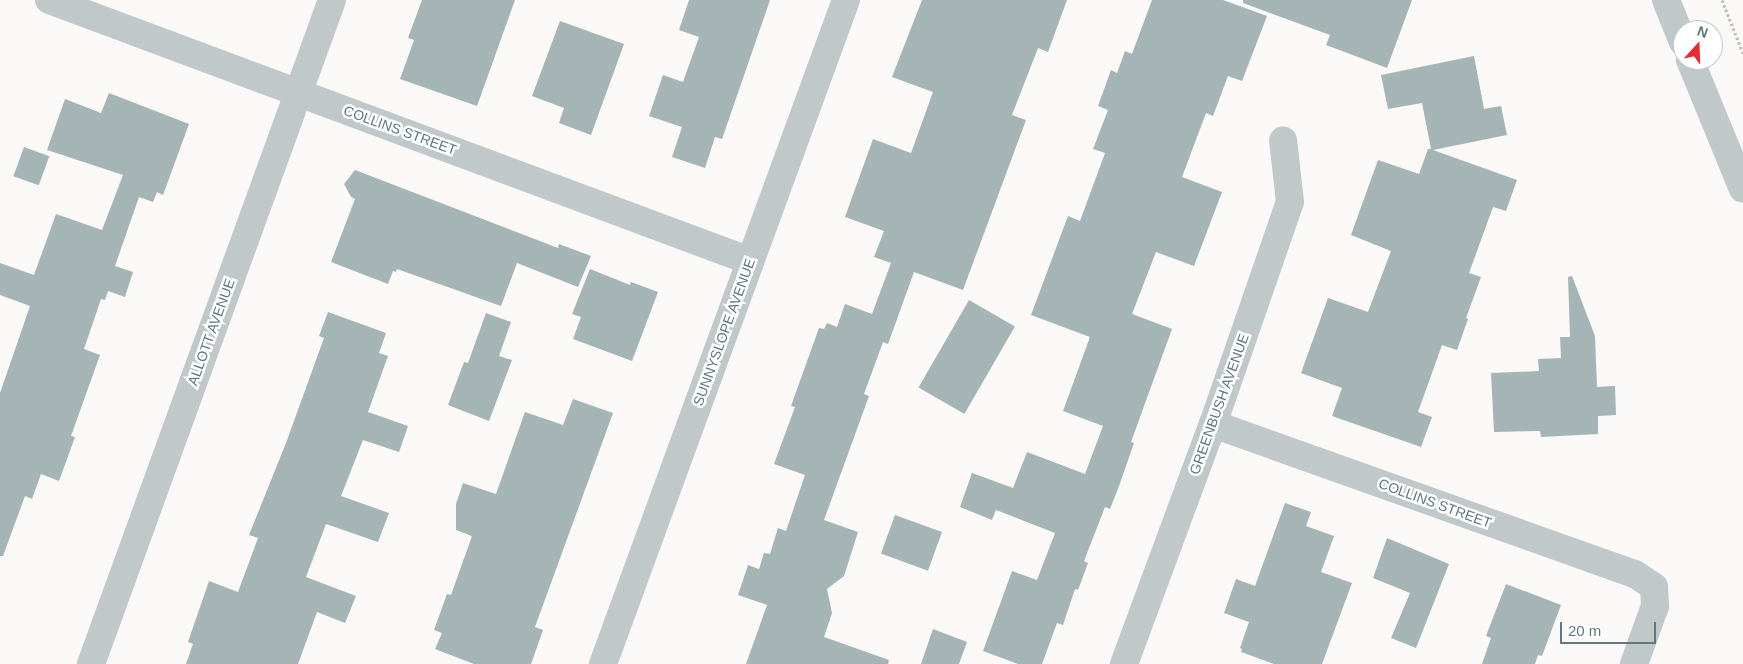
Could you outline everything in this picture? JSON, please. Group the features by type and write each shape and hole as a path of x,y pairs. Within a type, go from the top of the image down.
{"street":[{"name":"COLLINS STREET","path":"49,0 750,261"},
{"name":"ALLOTT AVENUE","path":"90,664 332,0"},
{"name":"SUNNYSLOPE AVENUE","path":"603,664 846,0"},
{"path":"1666,0 1674,20"},
{"path":"1694,70 1743,189"},
{"name":"GREENBUSH AVENUE","path":"1124,664 1212,424 1290,202 1283,140"},
{"name":"COLLINS STREET","path":"1212,424 1635,574 1654,587 1655,606 1634,664"}],"path":[{"path":"1722,0 1743,53"}],"building":[{"path":"422,0 515,0 477,106 400,79 414,40 408,38"},
{"path":"689,0 770,0 722,139 715,137 705,168 672,157 682,127 649,116 663,75 683,82 699,37 679,30"},
{"path":"922,0 1067,0 1048,52 1038,48 1012,115 1026,120 963,290 914,272 888,344 883,342 864,394 869,396 824,520 858,532 844,576 827,589 832,613 824,637 889,660 888,664 746,664 767,605 738,595 748,565 759,569 764,553 770,554 778,528 786,531 805,475 774,464 795,407 791,406 819,328 824,329 827,323 837,327 845,304 872,314 891,263 874,257 884,231 845,217 873,139 911,153 933,92 892,77"},
{"path":"1152,0 1223,0 1267,16 1242,81 1228,76 1213,116 1206,113 1182,177 1222,192 1194,266 1156,252 1132,314 1172,329 1131,442 1134,443 1119,486 1110,509 1105,507 1084,561 1088,563 1078,590 1075,589 1063,625 1057,623 1042,664 1018,664 983,651 1012,571 1037,580 1055,533 996,510 992,520 960,507 972,473 1013,488 1027,452 1085,474 1103,426 1063,411 1090,337 1031,315 1068,216 1080,221 1105,153 1093,149 1108,110 1098,106 1111,70 1117,73 1125,51 1132,54"},
{"path":"1243,0 1412,0 1387,68 1326,45 1330,35 1243,3"},
{"path":"560,21 624,44 591,135 559,123 564,108 532,96"},
{"path":"1474,56 1484,109 1501,106 1507,135 1433,150 1517,180 1506,211 1493,207 1469,273 1481,277 1457,350 1442,345 1418,412 1432,417 1421,447 1332,416 1342,388 1301,373 1328,298 1368,312 1391,251 1351,235 1378,160 1419,174 1428,149 1431,149 1422,103 1388,109 1381,75"},
{"path":"109,93 189,124 163,195 157,192 153,202 139,197 115,266 133,272 125,297 108,291 105,300 101,299 84,349 100,355 71,436 75,437 59,481 41,474 32,499 25,496 3,556 0,556 0,393 30,306 0,295 0,263 34,275 56,214 102,230 123,175 47,150 65,99 101,113"},
{"path":"24,147 49,156 39,185 13,176"},
{"path":"355,170 558,248 559,244 591,256 578,287 517,263 501,306 397,269 396,272 393,271 388,284 331,262 355,199 351,197 344,184"},
{"path":"590,269 630,285 631,282 658,292 632,361 573,339 581,317 572,314"},
{"path":"1572,276 1595,336 1597,387 1615,386 1616,415 1598,416 1598,434 1541,437 1540,431 1494,432 1491,373 1539,371 1538,359 1561,358 1560,337 1570,337 1568,277"},
{"path":"969,300 1015,327 964,414 918,387"},
{"path":"328,312 386,333 379,353 388,356 368,412 408,426 399,452 363,440 341,496 389,513 378,542 326,524 306,577 356,596 345,623 317,612 298,664 186,664 193,644 188,642 209,581 238,592 258,538 249,535 286,443 324,338 319,336"},
{"path":"486,313 511,322 499,356 512,360 489,421 448,405 464,362 468,363"},
{"path":"573,399 613,413 535,627 543,630 531,664 474,664 435,649 442,633 434,630 447,594 451,595 472,536 456,530 456,504 463,483 496,494 525,412 563,425"},
{"path":"1285,503 1311,512 1306,526 1334,536 1321,572 1352,583 1322,664 1274,664 1241,652 1242,649 1240,648 1249,622 1224,613 1236,579 1255,586"},
{"path":"895,515 942,532 928,571 881,554"},
{"path":"1387,538 1449,564 1416,648 1391,638 1410,593 1373,578"},
{"path":"1506,584 1561,605 1542,656 1538,655 1535,664 1482,664 1491,638 1486,636"},
{"path":"933,629 967,642 959,664 921,664"}]}
